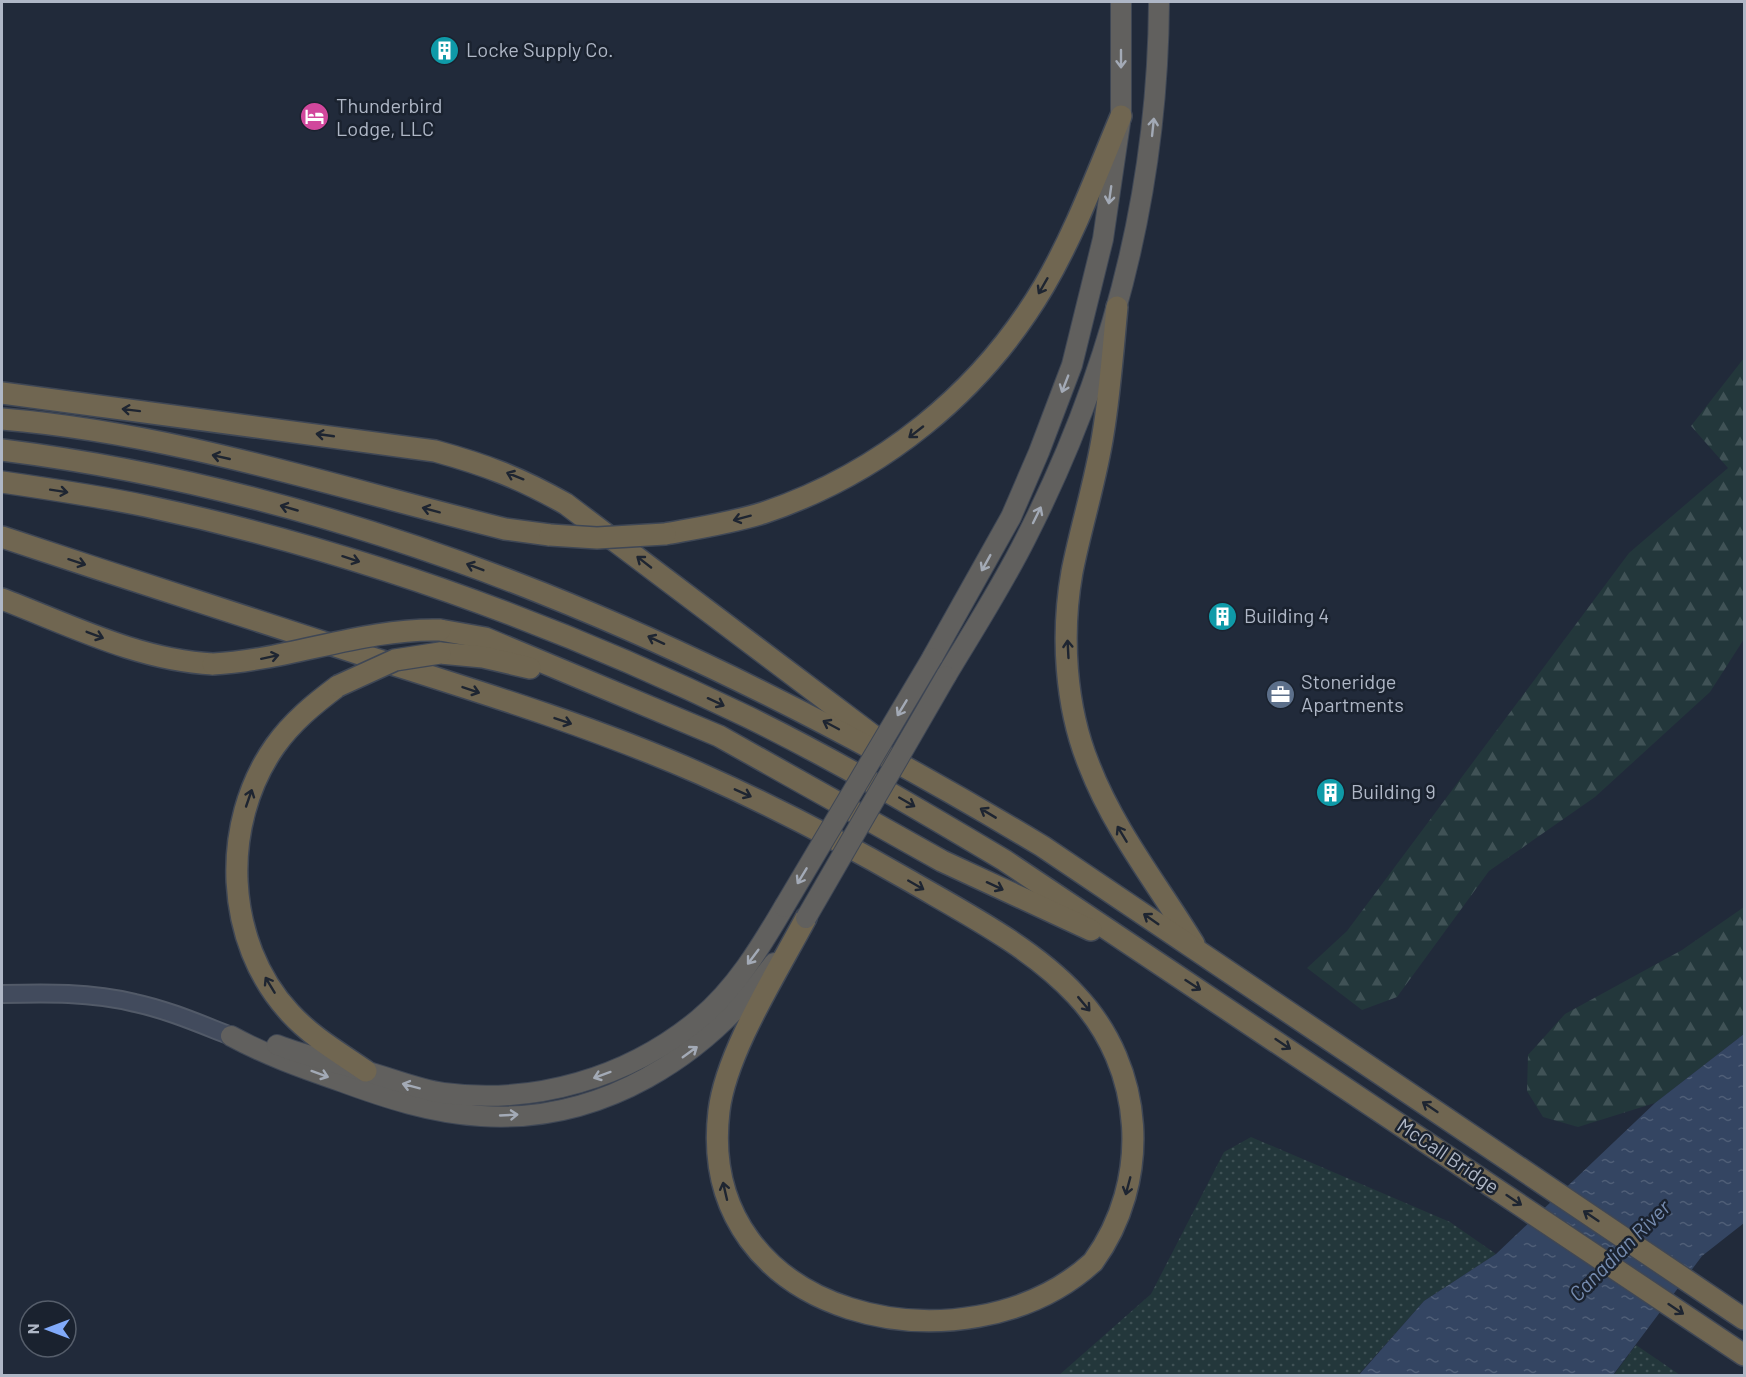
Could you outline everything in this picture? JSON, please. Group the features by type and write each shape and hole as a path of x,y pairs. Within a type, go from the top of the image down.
{"highway":[{"path":"231,1036 268,1041 410,1086 474,1096 505,1096 566,1087 605,1075 640,1059 699,1019 743,971 760,949 932,658 1011,517 1072,365 1103,239 1121,116 1121,2"},
{"path":"822,1318 792,1299 753,1255 728,1202 717,1140 719,1109 725,1080 742,1040 806,918 1005,578 1051,487 1102,361 1138,220 1152,138 1159,54 1159,2"},
{"path":"2,419 106,433 165,444 505,529 550,535 597,538 665,534 716,525 763,513 814,492 876,460 932,419 964,390 999,349 1044,286 1121,116"},
{"path":"1117,308 1103,434 1072,572 1068,604 1067,637 1072,699 1088,763 1111,814 1134,855 1156,882 1200,952"},
{"path":"2,393 435,451 522,479 566,504 594,524 938,783"},
{"path":"2,450 102,465 199,485 360,528 460,561 627,626 723,670 938,783"},
{"path":"2,482 143,505 297,543 439,587 547,627 750,718 841,766 1004,860 1151,958"},
{"path":"2,537 578,726 695,772 780,810 862,853 960,910 1041,964 1075,993 1092,1013 1114,1049 1126,1080 1134,1137 1131,1176 1120,1214 1097,1255 1071,1287 1054,1302 1031,1319 1012,1327"},
{"path":"2,599 136,652 169,660 213,664 242,663 395,632 440,630 485,638 719,736 778,767 942,861 1151,958"},
{"path":"366,1071 307,1030 272,990 249,943 242,921 237,862 244,814 263,768 291,727 338,686 395,660 440,653 483,657 522,665 656,710"},
{"name":"McCall Bridge","path":"938,783 1042,846 1744,1319"},
{"path":"231,1036 264,1054 419,1107 482,1116 514,1116 571,1107 634,1085 692,1051 723,1024 765,975 806,918"},
{"name":"McCall Bridge","path":"1151,958 1744,1355"}],"main road":[{"path":"2,994 52,993 117,999 183,1018 231,1036"}],"green space":[{"path":"1744,358 1744,639 1710,692 1595,797 1489,871 1397,997 1362,1010 1307,968 1347,931 1629,553 1728,468 1691,426"},
{"path":"1744,907 1744,1034 1655,1103 1578,1127 1543,1117 1527,1091 1528,1055 1565,1014 1682,950"},
{"path":"1251,1137 1450,1222 1496,1254 1424,1301 1358,1375 1058,1376 1151,1294 1224,1152"},
{"path":"1636,1345 1680,1375 1613,1376"}],"water":[{"name":"Canadian River","path":"1744,1034 1744,1223 1702,1256 1613,1375 1358,1376 1424,1301 1496,1254 1655,1103"}],"place":[{"name":"Locke Supply Co.","path":"445,50"},
{"name":"Thunderbird Lodge, LLC","path":"315,117"},
{"name":"Building 4","path":"1223,616"},
{"name":"Stoneridge Apartments","path":"1280,694"},
{"name":"Building 9","path":"1330,792"}]}
